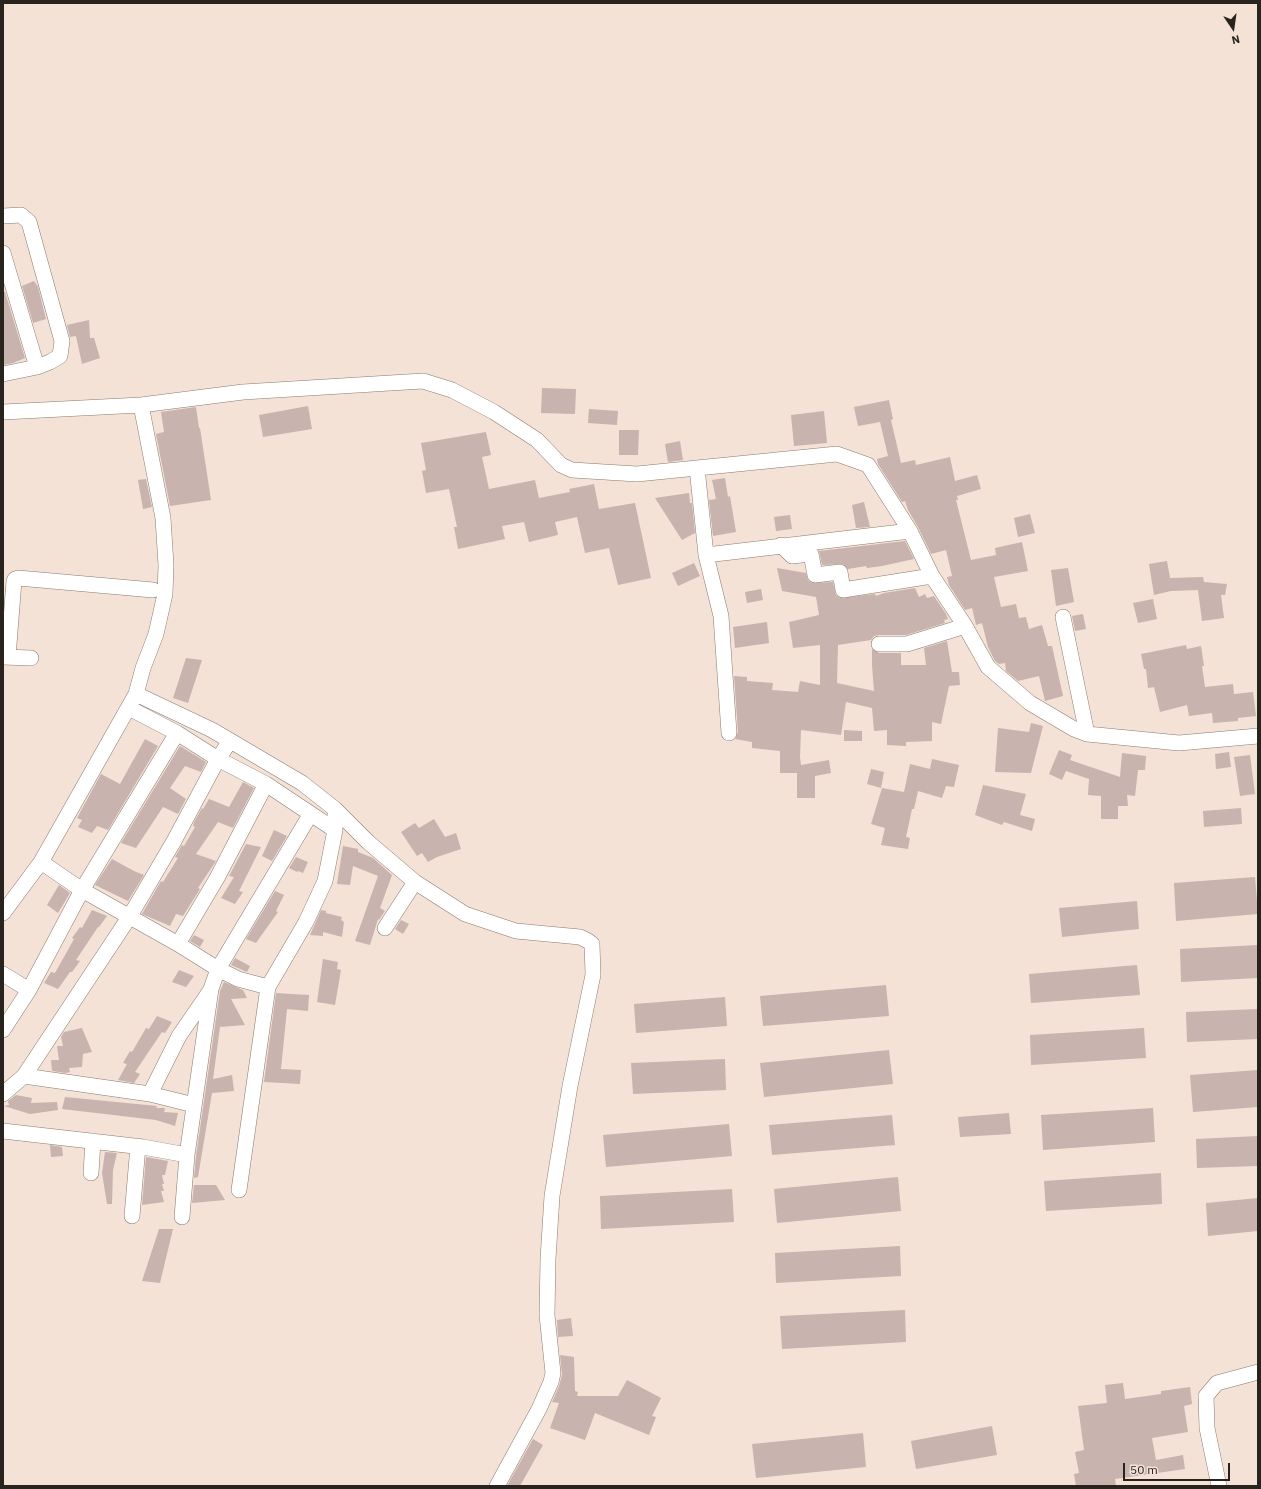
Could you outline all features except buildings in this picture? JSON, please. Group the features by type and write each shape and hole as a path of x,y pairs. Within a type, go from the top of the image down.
{"street":[{"path":"3,216 21,215 29,222 62,341 60,356 50,362 37,367 3,374"},
{"path":"3,253 37,367"},
{"path":"3,412 141,405 243,392 423,380 452,390 494,412 536,440 561,465 572,470 637,474 837,454 868,465 910,531 932,576 965,626 988,668 1030,703 1074,729 1087,734 1179,743 1258,736"},
{"path":"3,913 41,862 129,708 136,694 157,627 165,594 166,565 163,518 141,405"},
{"path":"696,468 706,555 721,616 729,733"},
{"path":"706,555 910,531"},
{"path":"781,546 792,556 811,554 815,575 840,572 843,590 932,576"},
{"path":"31,658 5,657 7,608 14,581 18,578 153,590"},
{"path":"1063,617 1087,734"},
{"path":"879,644 907,644 965,626"},
{"path":"136,694 212,730 302,783 336,809 368,842 415,882 465,914 516,931 580,937 592,944 593,975 570,1086 552,1196 547,1315 553,1367 552,1382 497,1486"},
{"path":"129,708 177,733 218,759 266,784 334,830"},
{"path":"3,1030 29,990 82,890 177,733"},
{"path":"3,1094 24,1076 130,916 174,842 218,759 230,741"},
{"path":"178,944 217,878 266,784"},
{"path":"239,1190 268,987 306,922 325,881 336,809"},
{"path":"182,1217 187,1155 194,1105 212,989 218,969 310,815"},
{"path":"41,862 82,890 130,916 218,969 238,979 268,987"},
{"path":"385,928 415,882"},
{"path":"3,974 29,990"},
{"path":"150,1094 179,1036 212,989"},
{"path":"24,1076 150,1094 194,1105"},
{"path":"3,1131 138,1146 187,1155"},
{"path":"91,1173 93,1141"},
{"path":"132,1216 138,1146"},
{"path":"1219,1486 1207,1428 1206,1396 1217,1383 1258,1372"}]}
